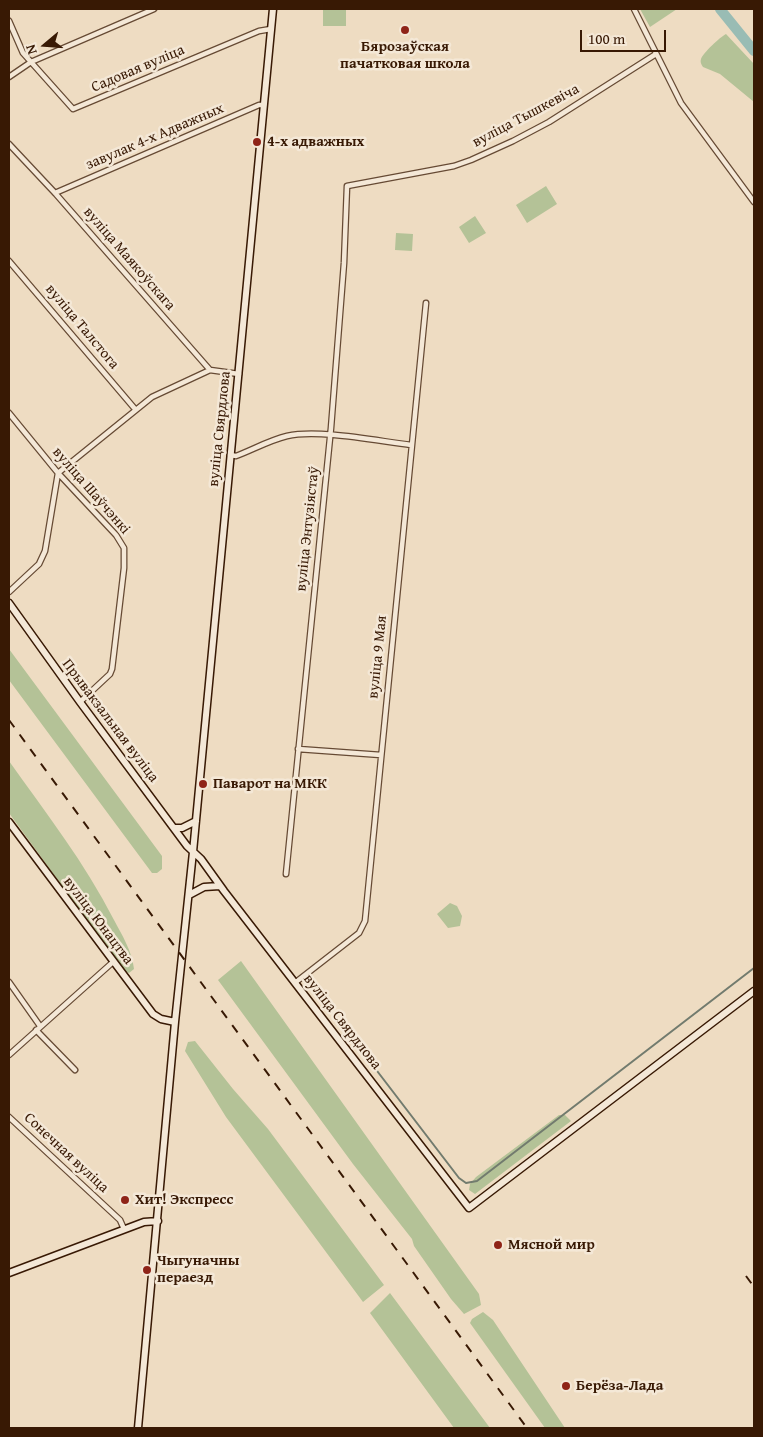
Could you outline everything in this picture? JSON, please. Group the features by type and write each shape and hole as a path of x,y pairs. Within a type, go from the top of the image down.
{"street":[{"path":"9,77 31,62 154,9"},
{"name":"вуліца Свярдлова","path":"138,1428 175,1022 189,895 273,9"},
{"path":"634,9 681,103 754,202"},
{"path":"9,21 23,53 31,62"},
{"name":"Садовая вуліца","path":"31,62 73,109 255,32 271,29"},
{"name":"вуліца Тышкевіча","path":"347,186 454,166 471,160 549,122 656,54"},
{"name":"завулак 4-х Адважных","path":"55,193 259,105 264,105"},
{"name":"вуліца Маякоўскага","path":"9,144 55,193 210,370"},
{"name":"вуліца Энтузіястаў","path":"286,874 330,436 345,258 347,186"},
{"name":"вуліца Талстога","path":"9,261 135,409"},
{"name":"вуліца 9 Мая","path":"296,982 359,933 365,920 426,303"},
{"path":"9,592 39,564 45,550 58,473 152,396 210,370 238,374"},
{"name":"вуліца Шаўчэнкі","path":"9,413 58,473 116,535 124,548 124,568 112,669 110,674 80,702"},
{"path":"230,455 236,456 285,437 302,434 412,445"},
{"name":"Прывакзальная вуліца","path":"9,602 80,702 193,852"},
{"path":"298,749 381,754"},
{"path":"174,828 182,828 196,821"},
{"name":"вуліца Юнацтва","path":"9,822 11,830 153,1014 160,1019 175,1022"},
{"name":"вуліца Свярдлова","path":"193,852 296,982 469,1208 754,991"},
{"path":"189,895 204,886 220,886"},
{"path":"9,1055 113,962"},
{"path":"9,982 40,1026"},
{"path":"36,1030 75,1070"},
{"name":"Сонечная вуліца","path":"9,1117 120,1220 124,1229"},
{"path":"9,1273 144,1222 158,1221"}],"green space":[{"path":"323,9 346,9 346,26 323,26"},
{"path":"640,9 677,9 650,27"},
{"path":"726,34 754,64 754,102 720,74 703,67 701,64 701,59 705,53"},
{"path":"546,186 557,204 527,223 516,205"},
{"path":"475,216 486,233 469,243 459,227"},
{"path":"396,233 413,234 412,251 395,250"},
{"path":"9,649 162,856 162,869 157,873 152,873 9,680"},
{"path":"9,761 91,878 103,899 129,950 134,969 129,973 124,971 9,813"},
{"path":"450,903 457,906 462,916 460,926 448,928 437,914"},
{"path":"241,961 479,1294 481,1305 464,1314 451,1299 414,1246 412,1239 353,1164 218,980"},
{"path":"195,1041 268,1129 384,1285 363,1302 226,1117 185,1051 188,1042"},
{"path":"559,1115 565,1115 571,1121 475,1194 469,1190 470,1184 476,1177"},
{"path":"390,1293 490,1428 454,1428 370,1313"},
{"path":"483,1312 493,1320 565,1428 545,1428 470,1323 472,1319"}],"waterway":[{"path":"720,9 754,51"},
{"path":"309,982 459,1178 466,1183 477,1181 754,968"}],"railway":[{"path":"9,720 527,1428"},
{"path":"746,1276 754,1287"}],"place":[{"name":"Бярозаўская пачатковая школа","path":"405,30"},
{"name":"4-х адважных","path":"257,142"},
{"name":"Паварот на МКК","path":"203,784"},
{"name":"Хит! Экспресс","path":"125,1200"},
{"name":"Мясной мир","path":"498,1245"},
{"name":"Чыгуначны пераезд","path":"147,1270"},
{"name":"Берёза-Лада","path":"566,1386"}]}
